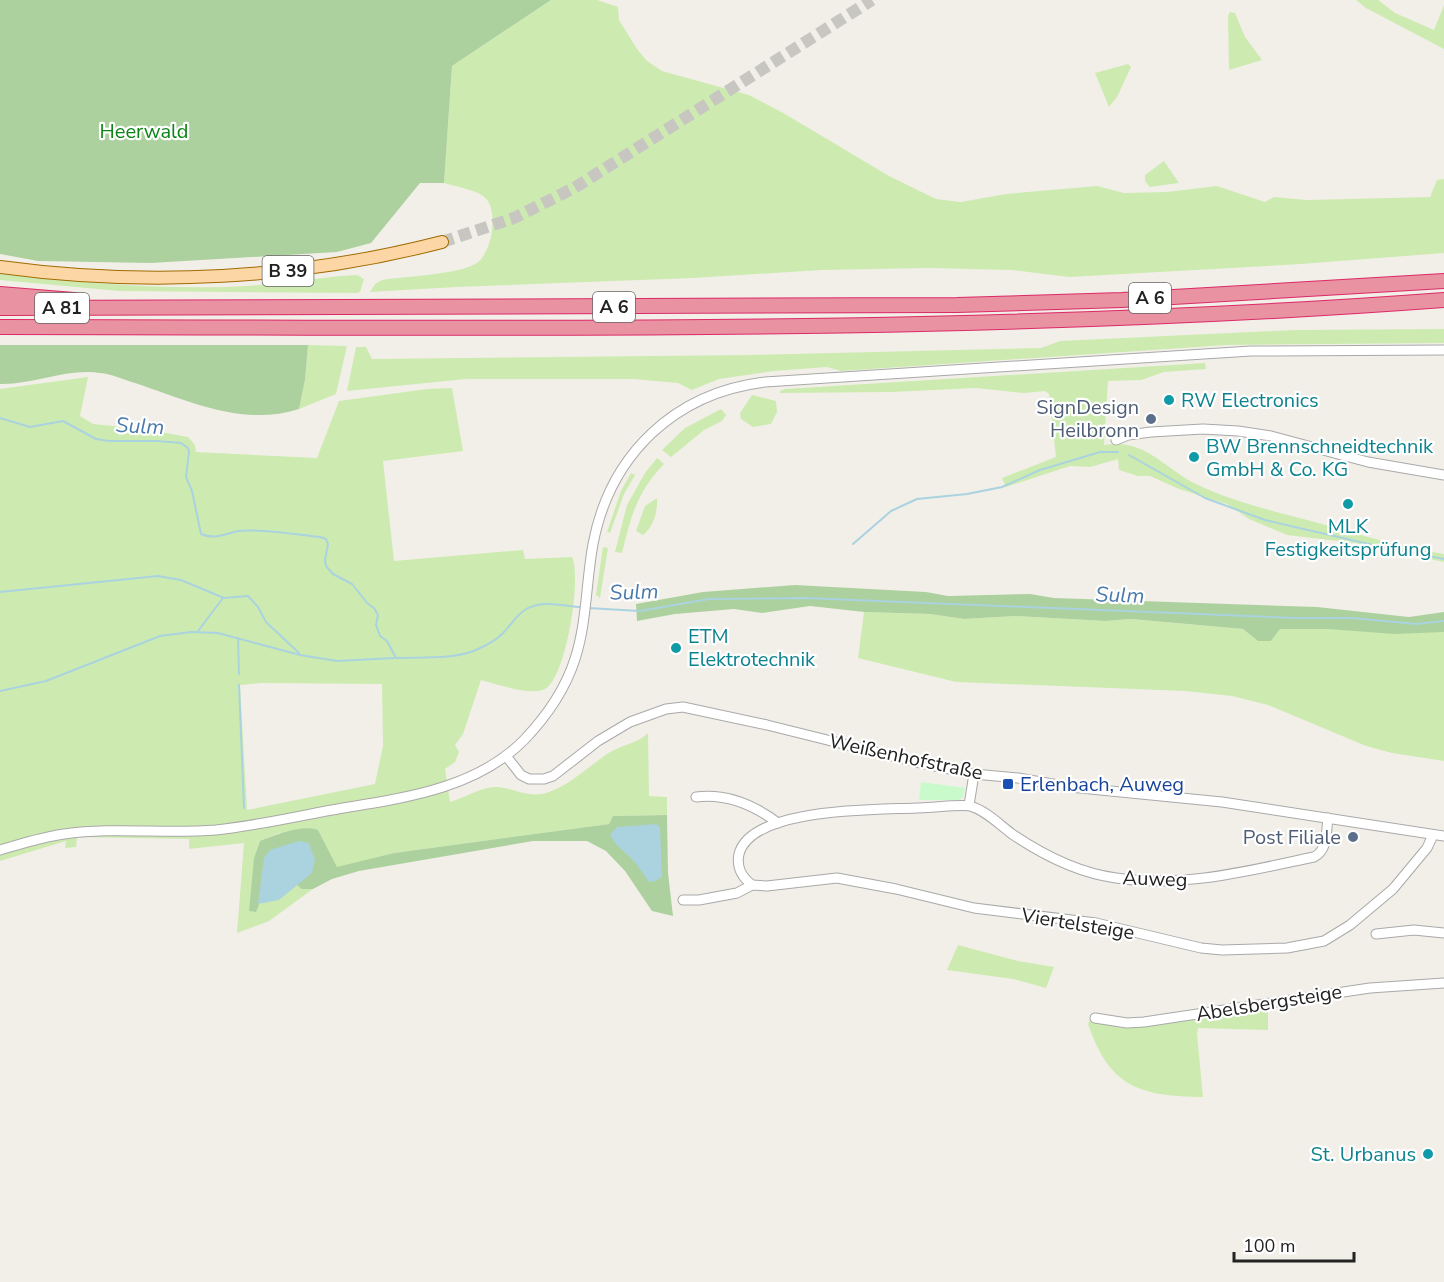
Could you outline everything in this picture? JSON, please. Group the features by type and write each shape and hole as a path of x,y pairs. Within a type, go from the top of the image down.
{"highway":[{"name":"A 6","path":"0,294 123,307 827,306 1042,303 1444,281"},
{"name":"A 6","path":"0,327 815,326 980,323 1274,312 1444,300"},
{"name":"A 81","path":"0,308 123,307"}],"main road":[{"name":"B 39","path":"0,267 88,275 249,274 346,263 442,242"}],"street":[{"path":"0,850 64,834 215,830 249,826 438,789 472,775 506,756 544,718 563,688 575,659 598,523 612,486 627,461 647,437 674,415 691,404 728,389 765,382 1251,351 1444,350"},
{"path":"1116,440 1128,435 1160,432 1203,429 1238,431 1271,436 1368,462 1444,475"},
{"name":"Weißenhofstraße","path":"506,756 521,775 529,779 544,779 553,776 606,736 630,722 666,709 683,707 974,774 1018,778 1070,787 1222,802 1444,836"},
{"path":"752,885 741,875 739,852 748,839 778,823 825,812 969,805 974,774"},
{"path":"696,797 706,795 747,803 778,823"},
{"name":"Auweg","path":"969,805 1025,843 1073,867 1115,878 1153,881 1201,879 1314,857 1325,846 1328,818"},
{"name":"Viertelsteige","path":"683,900 699,900 737,893 752,885 766,886 819,879 852,879 974,908 1096,923 1201,948 1222,950 1287,948 1324,941 1350,925 1400,881 1427,848 1433,835"},
{"path":"1376,934 1414,930 1444,933"},
{"name":"Abelsbergsteige","path":"1095,1018 1128,1023 1144,1022 1370,988 1444,984"}],"green space":[{"name":"Heerwald","path":"0,0 551,0 452,66 444,183 420,183 371,243 337,252 151,263 38,261 0,254"},
{"path":"551,0 597,0 618,7 619,20 637,49 647,61 662,71 749,95 889,176 936,199 961,202 1006,194 1097,186 1124,193 1167,192 1217,186 1265,202 1274,197 1307,200 1430,197 1437,180 1444,179 1444,253 1301,264 1069,277 1011,270 928,268 822,270 370,292 375,284 382,280 468,267 477,263 487,250 493,219 488,202 475,192 444,183 452,66"},
{"path":"1356,0 1378,0 1395,13 1434,30 1444,5 1444,49 1366,8"},
{"path":"1230,12 1235,13 1245,37 1262,60 1229,70 1228,16"},
{"path":"1128,64 1131,67 1117,97 1109,107 1095,73"},
{"path":"1164,161 1179,183 1150,187 1145,181 1145,175"},
{"path":"0,274 169,287 226,287 357,275 364,279 360,292 356,293 119,291 0,280"},
{"path":"1444,329 1444,343 1227,345 841,371 827,367 774,371 719,379 692,390 678,383 633,379 466,379 347,391 356,347 366,347 372,359 748,355 1041,348 1060,341 1296,330"},
{"path":"0,345 308,345 305,380 299,409 278,414 257,415 216,410 100,373 75,373 0,384"},
{"path":"308,345 347,346 336,394 299,409 305,380"},
{"path":"1205,363 1206,369 1164,372 1141,380 1108,381 1104,445 1118,444 1142,449 1194,483 1238,501 1379,540 1444,554 1444,562 1355,543 1287,535 1249,519 1227,504 1179,489 1150,476 1138,476 1119,470 1118,459 1090,467 1070,466 1006,487 1002,478 1056,457 1049,394 1045,391 1024,393 976,388 892,392 780,393 785,389"},
{"path":"88,377 80,416 93,424 144,429 188,437 195,445 196,452 317,458 339,401 427,389 452,388 463,451 383,461 394,561 523,550 525,559 572,557 575,568 575,585 570,627 553,681 545,689 531,691 481,680 463,734 455,745 459,752 455,762 445,769 450,802 492,787 529,794 549,792 572,780 612,751 639,740 648,733 649,796 667,797 667,815 613,816 609,824 394,853 337,868 318,830 279,833 260,841 254,859 274,858 301,889 313,889 269,921 237,933 244,843 189,849 189,839 77,837 76,847 65,848 66,841 0,861 0,389","holes":["261,683 382,684 383,746 375,784 247,810 240,685"]},
{"path":"752,395 776,401 777,412 771,424 753,427 741,419 740,413"},
{"path":"721,409 726,415 722,421 704,430 671,457 662,450 685,428"},
{"path":"657,458 664,464 647,485 636,505 622,553 615,552 627,505 645,473"},
{"path":"631,473 635,475 624,494 610,533 607,532 621,491"},
{"path":"657,498 654,519 650,528 643,535 636,531 645,506"},
{"path":"603,547 608,548 600,598 596,595"},
{"path":"795,585 926,592 948,596 1030,594 1054,598 1317,607 1409,617 1444,612 1444,632 1395,634 1327,629 1280,629 1271,641 1258,641 1243,629 1131,619 1105,621 1015,616 964,619 930,614 864,612 810,606 762,613 734,609 675,614 637,621 636,604 703,592"},
{"path":"864,612 930,614 964,619 1015,616 1105,621 1131,619 1243,629 1258,641 1271,641 1280,629 1444,632 1444,761 1392,753 1366,746 1268,705 1232,696 1185,691 956,682 858,658"},
{"path":"921,782 965,788 963,797 959,800 919,800"},
{"path":"667,815 668,873 673,916 652,911 625,871 606,851 587,841 533,841 359,871 332,879 313,889 301,889 291,878 260,902 256,912 249,911 254,858 260,841 289,831 305,828 318,830 337,867 394,853 609,824 613,816"},
{"path":"958,945 1018,961 1054,967 1046,988 1013,979 947,970"},
{"path":"1268,1008 1268,1030 1198,1028 1203,1097 1162,1094 1130,1084 1117,1075 1106,1062 1088,1024 1090,1020 1118,1026"}],"water":[{"path":"656,824 660,827 662,877 649,882 635,862 610,835 617,827"},
{"path":"299,841 309,843 315,860 312,873 279,900 258,904 264,858 270,850"}],"waterway":[{"name":"Sulm","path":"0,418 30,427 63,421 96,439 109,441 181,443 188,448 189,452 186,477 192,491 201,534 215,536 256,530 326,539 328,544 326,566 333,574 352,584 374,608 378,615 376,625 380,636 387,641 396,658 438,657 469,653 497,639 520,614 530,607 550,604 582,607"},
{"path":"853,544 891,511 917,499 967,494 1002,487 1040,470 1100,452 1118,452"},
{"path":"1129,455 1205,498 1265,520 1444,559"},
{"path":"0,592 158,576 181,580 224,598 248,596 258,607 266,622 299,653"},
{"path":"198,631 223,598"},
{"name":"Sulm","path":"588,608 640,611 709,599 806,598 1296,618 1352,618 1416,624 1444,621"},
{"path":"0,691 46,681 160,636 191,632 218,633 300,655 337,661 394,658"},
{"path":"238,638 239,674"},
{"path":"239,685 244,808"}],"tunnel":[{"path":"442,242 514,218 574,188 872,0"}],"place":[{"name":"RW Electronics","path":"1169,400"},
{"name":"SignDesign Heilbronn","path":"1151,419"},
{"name":"BW Brennschneidtechnik GmbH & Co. KG","path":"1194,457"},
{"name":"MLK Festigkeitsprüfung","path":"1348,504"},
{"name":"ETM Elektrotechnik","path":"676,648"},
{"name":"Erlenbach, Auweg","path":"1008,784"},
{"name":"Post Filiale","path":"1353,837"},
{"name":"St. Urbanus","path":"1428,1154"}]}
